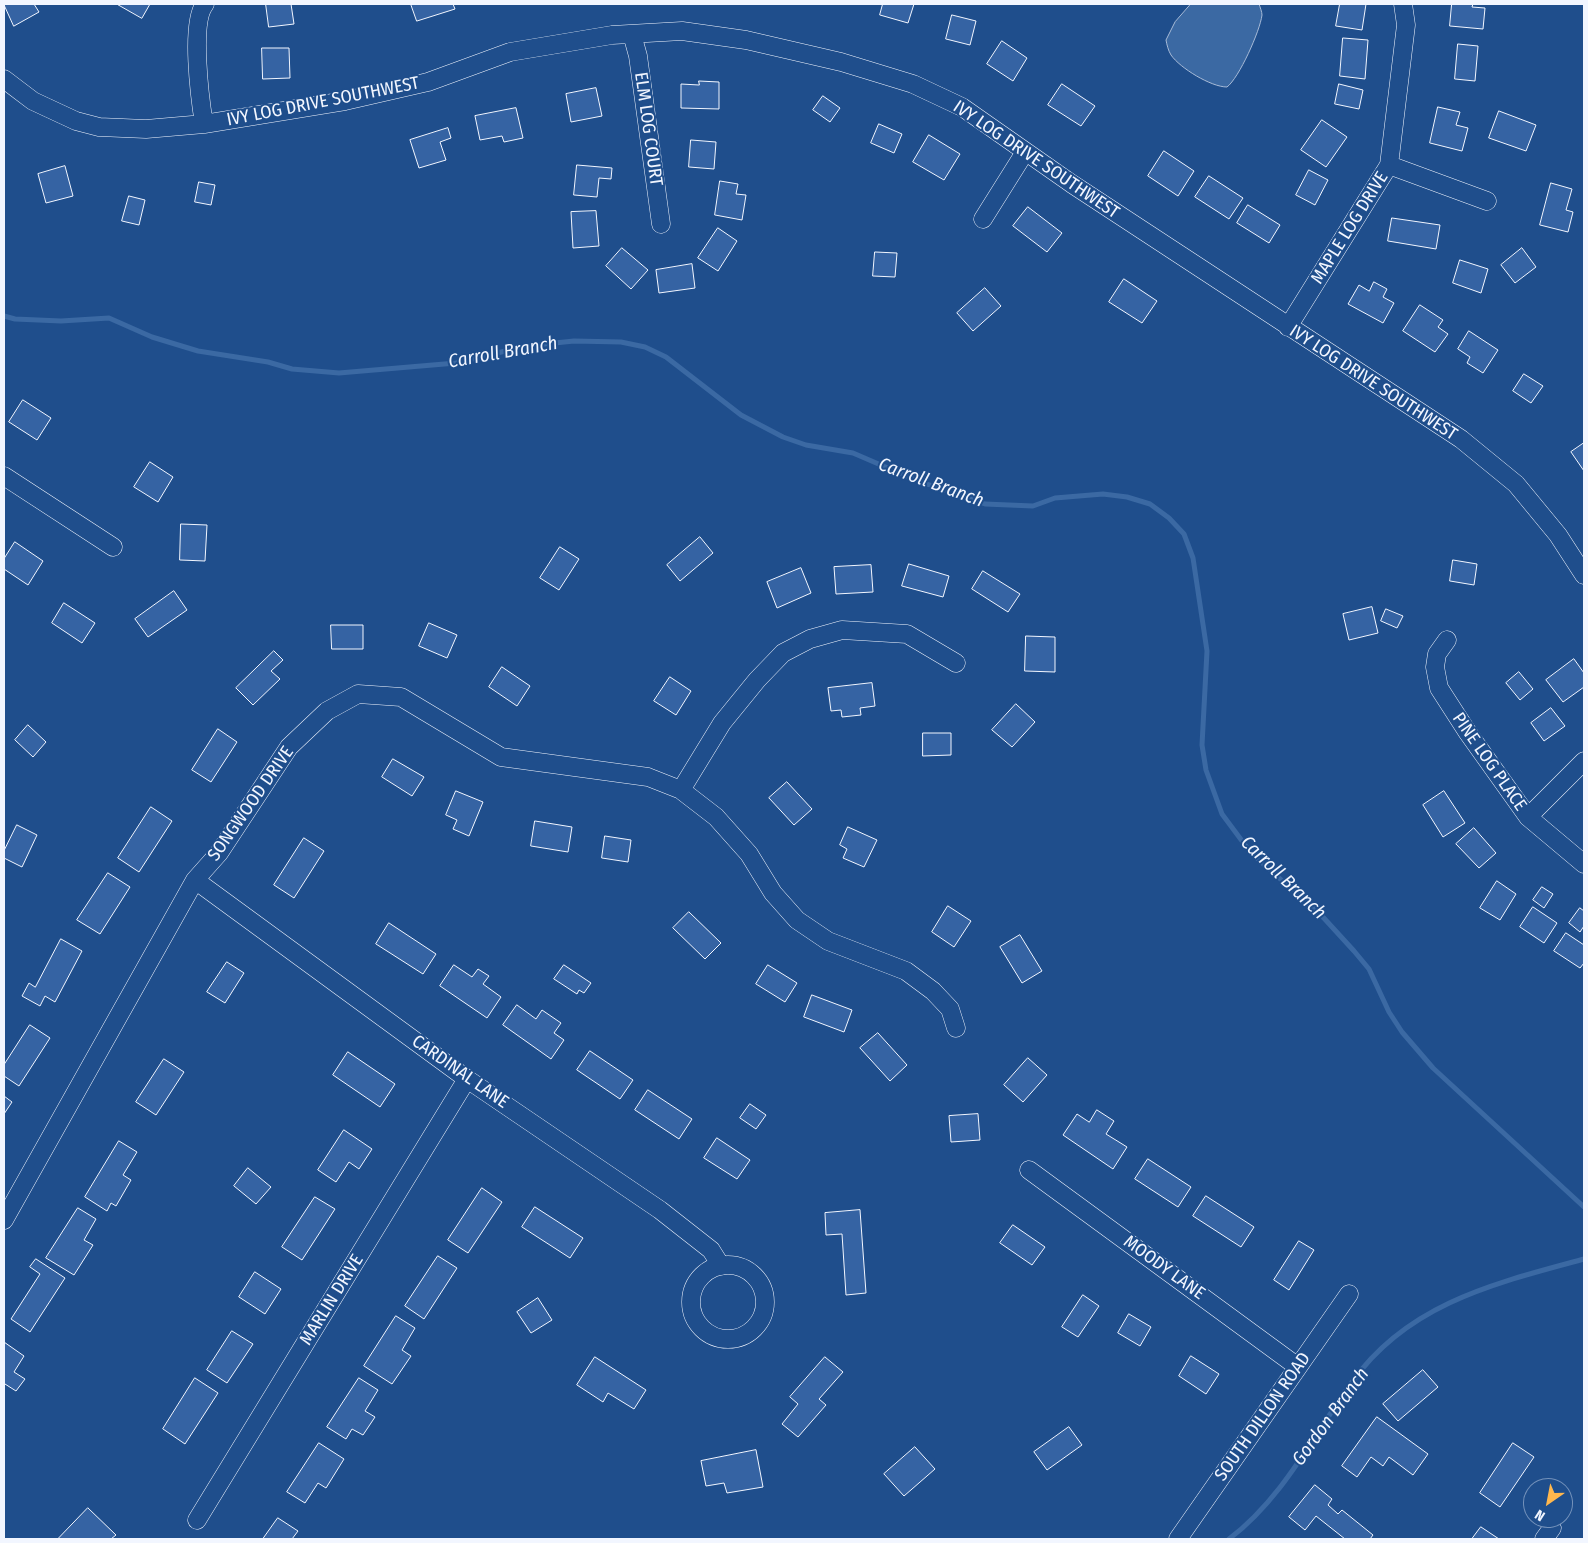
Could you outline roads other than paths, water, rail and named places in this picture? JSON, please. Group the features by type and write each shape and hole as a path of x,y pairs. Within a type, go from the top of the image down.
{"street":[{"path":"204,124 197,45 199,11 205,4"},
{"name":"MAPLE LOG DRIVE","path":"1288,327 1389,164 1406,25 1403,4"},
{"name":"IVY LOG DRIVE SOUTHWEST","path":"4,79 33,101 53,113 99,127 146,129 204,124 345,101 428,82 510,52 632,34 682,31 746,40 841,62 913,84 962,107 1026,152 1288,327 1461,439 1516,484 1558,535 1584,575"},
{"name":"ELM LOG COURT","path":"632,34 638,56 661,224"},
{"path":"983,219 1026,152"},
{"path":"1389,164 1487,201"},
{"path":"4,476 114,547"},
{"path":"681,790 722,723 757,680 783,653 810,639 842,630 907,634 956,663"},
{"name":"PINE LOG PLACE","path":"1447,640 1437,654 1435,667 1439,688 1468,733 1528,817 1584,864"},
{"name":"SONGWOOD DRIVE","path":"4,1218 195,880 219,853 289,747 327,711 358,694 401,697 501,757 648,778 681,790 716,817 749,854 774,893 797,920 828,940 906,971 939,997 950,1009 956,1028"},
{"path":"1528,817 1584,761"},
{"name":"CARDINAL LANE","path":"195,880 467,1079 660,1210 711,1250 721,1266"},
{"name":"MARLIN DRIVE","path":"197,1520 467,1079"},
{"name":"MOODY LANE","path":"1029,1170 1298,1367"},
{"path":"721,1266 745,1269 758,1281 765,1298 763,1315 753,1330 742,1336 730,1339 718,1338 698,1324 693,1313 691,1300 694,1288 700,1278 710,1270 721,1266"},
{"name":"SOUTH DILLON ROAD","path":"1178,1539 1349,1294"}],"water":[{"path":"1191,4 1259,4 1262,15 1257,32 1243,64 1227,87 1213,84 1196,76 1175,60 1169,51 1166,40 1175,22"}],"waterway":[{"name":"Carroll Branch","path":"4,316 15,319 61,321 109,318 152,337 198,351 268,362 292,369 339,373 456,363 526,346 574,341 621,342 645,347 666,357 741,415 783,437 806,445 853,453 918,481 985,504 1033,506 1055,498 1103,494 1127,497 1150,504 1169,518 1184,534 1193,558 1207,651 1202,745 1206,770 1222,814 1251,853 1322,916 1369,969 1389,1012 1402,1032 1433,1068 1584,1207"},
{"name":"Gordon Branch","path":"1229,1539 1266,1505 1296,1465 1352,1382 1374,1355 1400,1333 1427,1315 1456,1300 1519,1277 1584,1259"}]}
